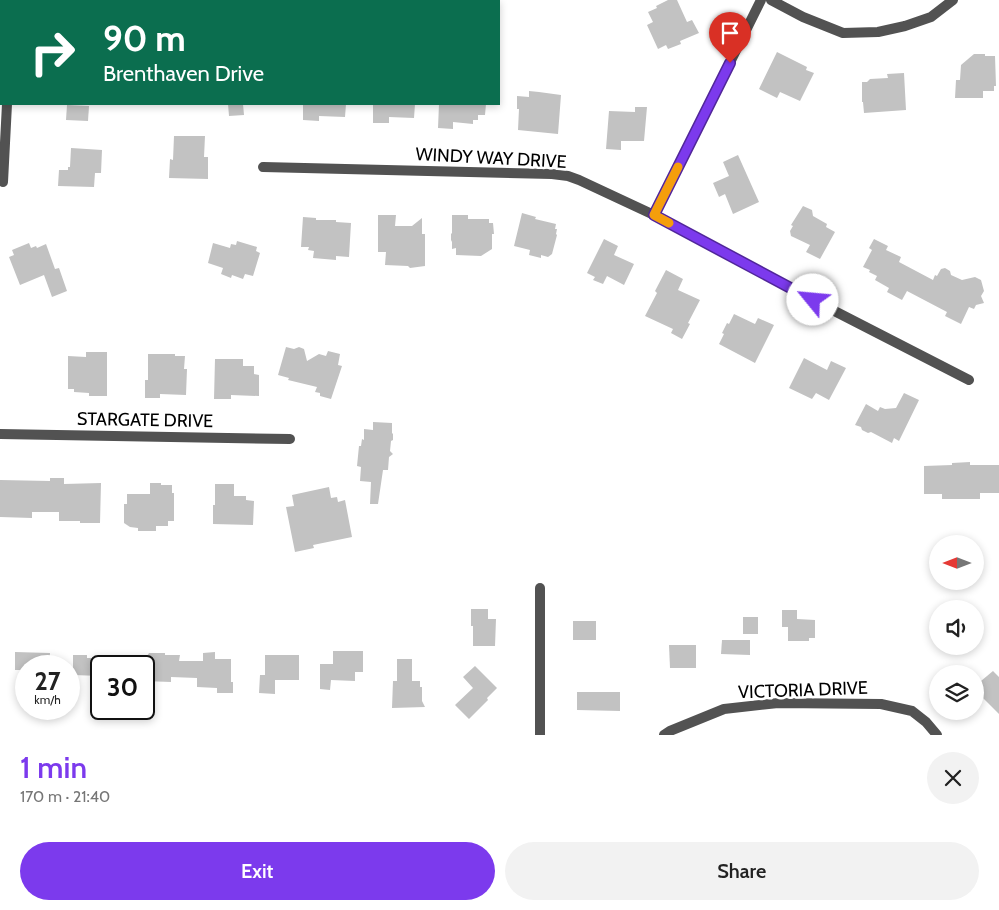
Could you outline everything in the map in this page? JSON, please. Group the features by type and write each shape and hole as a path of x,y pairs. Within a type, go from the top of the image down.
{"street":[{"path":"654,215 761,0"},
{"path":"771,0 803,17 843,32 878,32 906,26 931,17 953,0"},
{"path":"3,182 8,105"},
{"name":"WINDY WAY DRIVE","path":"263,167 552,174 568,176 654,215 813,300 969,380"},
{"name":"STARGATE DRIVE","path":"0,434 290,439"},
{"path":"540,588 540,735"},
{"name":"VICTORIA DRIVE","path":"664,735 724,709 778,703 881,704 912,711 938,735"}],"building":[{"path":"668,0 677,0 687,22 692,20 699,33 680,41 681,44 668,49 666,45 658,49 647,25 653,22 648,12"},
{"path":"777,52 807,67 806,70 814,73 800,101 780,92 777,98 759,89"},
{"path":"974,54 995,56 996,86 994,86 994,91 983,91 983,98 955,98 956,80 960,80 961,65"},
{"path":"904,73 906,110 864,113 862,82 867,82 870,79 888,78 887,74"},
{"path":"529,91 561,95 558,134 518,130 519,109 517,109 517,96 529,97"},
{"path":"67,105 89,106 88,121 66,120"},
{"path":"228,105 243,105 244,115 229,116"},
{"path":"303,105 346,105 345,117 319,116 319,121 303,120"},
{"path":"373,105 415,105 414,118 389,117 389,123 373,123"},
{"path":"439,105 486,105 485,115 478,115 478,120 473,120 473,124 453,122 453,129 438,128"},
{"path":"635,107 647,107 644,141 621,141 621,150 606,149 609,111 635,112"},
{"path":"174,136 205,136 204,157 208,157 208,179 169,178 170,159 173,160"},
{"path":"71,148 102,150 101,173 95,173 94,187 58,186 59,170 68,170 68,167 70,167"},
{"path":"738,155 759,202 733,214 725,194 719,197 713,183 729,176 723,162"},
{"path":"803,206 812,210 813,216 827,224 826,227 835,232 820,259 806,252 810,245 791,236 790,231 793,226 791,225"},
{"path":"522,213 536,217 535,219 556,224 557,235 552,254 548,257 541,255 541,258 529,255 530,250 514,246"},
{"path":"378,215 396,215 395,226 412,226 422,218 422,234 425,234 425,266 410,268 408,266 385,265 386,252 378,252"},
{"path":"452,215 468,215 468,219 489,219 489,223 493,223 492,249 481,256 456,255 456,248 452,249 451,240"},
{"path":"303,217 351,223 349,257 336,256 336,260 313,258 314,251 308,250 309,247 301,247"},
{"path":"604,239 618,246 614,255 634,264 624,285 607,276 603,284 593,280 595,277 587,273"},
{"path":"874,239 888,246 886,250 901,257 899,262 933,280 941,269 945,268 950,271 951,275 962,280 975,277 981,280 984,291 981,296 984,303 976,305 974,309 969,307 961,324 945,316 947,312 907,291 902,300 887,292 889,288 875,280 877,276 863,267 872,250 869,248"},
{"path":"237,241 257,247 256,251 260,253 253,276 245,274 243,279 232,275 231,278 221,274 223,268 208,263 213,243 230,248 231,244 236,245"},
{"path":"29,243 31,248 36,246 37,248 46,244 55,269 59,268 67,291 52,297 44,275 20,285 9,257 14,255 12,250"},
{"path":"666,270 683,279 678,290 700,300 682,339 671,333 673,329 645,316"},
{"path":"734,314 755,324 758,318 774,325 755,363 719,344 727,323 729,324"},
{"path":"286,347 304,349 307,361 319,354 326,356 328,351 340,354 338,365 342,366 331,399 320,396 320,393 315,392 317,387 288,380 289,378 278,375"},
{"path":"86,352 107,352 107,396 89,396 89,393 74,392 74,389 68,389 68,356 86,357"},
{"path":"148,354 185,356 184,369 187,369 186,395 160,394 160,398 145,398 145,380 148,380"},
{"path":"804,358 827,370 831,361 846,368 829,400 816,393 812,399 789,388"},
{"path":"215,359 243,359 243,366 254,366 254,374 259,375 259,396 231,395 231,399 214,399"},
{"path":"904,393 919,400 899,441 894,438 892,443 871,432 868,433 855,425 866,404 878,411 880,407 885,409 896,408"},
{"path":"373,422 392,423 393,434 390,451 393,454 389,457 388,470 383,470 378,504 370,504 371,482 360,481 361,467 357,466 359,446 361,446 362,439 364,440 364,429 373,430"},
{"path":"970,462 970,465 999,465 999,493 980,493 980,499 942,499 942,494 924,494 924,466"},
{"path":"50,478 64,478 64,484 101,483 100,523 59,521 59,512 32,512 32,518 0,517 0,480 50,481"},
{"path":"150,483 172,485 172,493 174,493 174,521 168,521 168,526 156,526 156,531 138,531 138,528 130,527 124,523 124,504 127,504 127,494 150,494"},
{"path":"215,484 234,484 234,496 246,496 246,500 254,501 253,525 213,524"},
{"path":"329,487 331,498 337,497 338,502 345,500 352,537 313,545 314,548 295,552 286,507 294,506 292,495"},
{"path":"471,609 488,609 488,619 496,619 495,646 473,646"},
{"path":"782,610 797,610 797,619 815,620 815,638 809,638 809,641 788,641 788,627 782,627"},
{"path":"743,617 758,617 758,634 743,634"},
{"path":"573,621 596,621 596,640 573,640"},
{"path":"722,640 750,640 750,655 721,654"},
{"path":"669,645 696,645 696,668 670,668"},
{"path":"333,651 363,651 363,672 355,672 355,681 331,680 330,690 320,689 320,664 333,664"},
{"path":"15,652 50,653 50,655 15,655"},
{"path":"215,652 215,659 231,659 233,693 217,693 217,688 197,687 197,678 171,677 171,682 155,681 155,655 148,655 149,653 180,655 179,661 203,661 203,653"},
{"path":"80,655 87,655 87,658 90,658 90,676 80,675"},
{"path":"265,655 299,655 299,680 275,680 275,694 259,693 260,675 265,675"},
{"path":"397,659 412,659 412,681 420,681 422,701 425,707 392,708 393,681 397,681"},
{"path":"475,666 497,688 469,719 455,705 473,688 463,677"},
{"path":"993,671 999,677 999,714 984,699 984,678"},
{"path":"577,692 620,692 620,711 577,710"}],"slow traffic":[{"path":"669,223 654,215 678,167"}],"route":[{"path":"730,63 654,215 813,300"}]}
